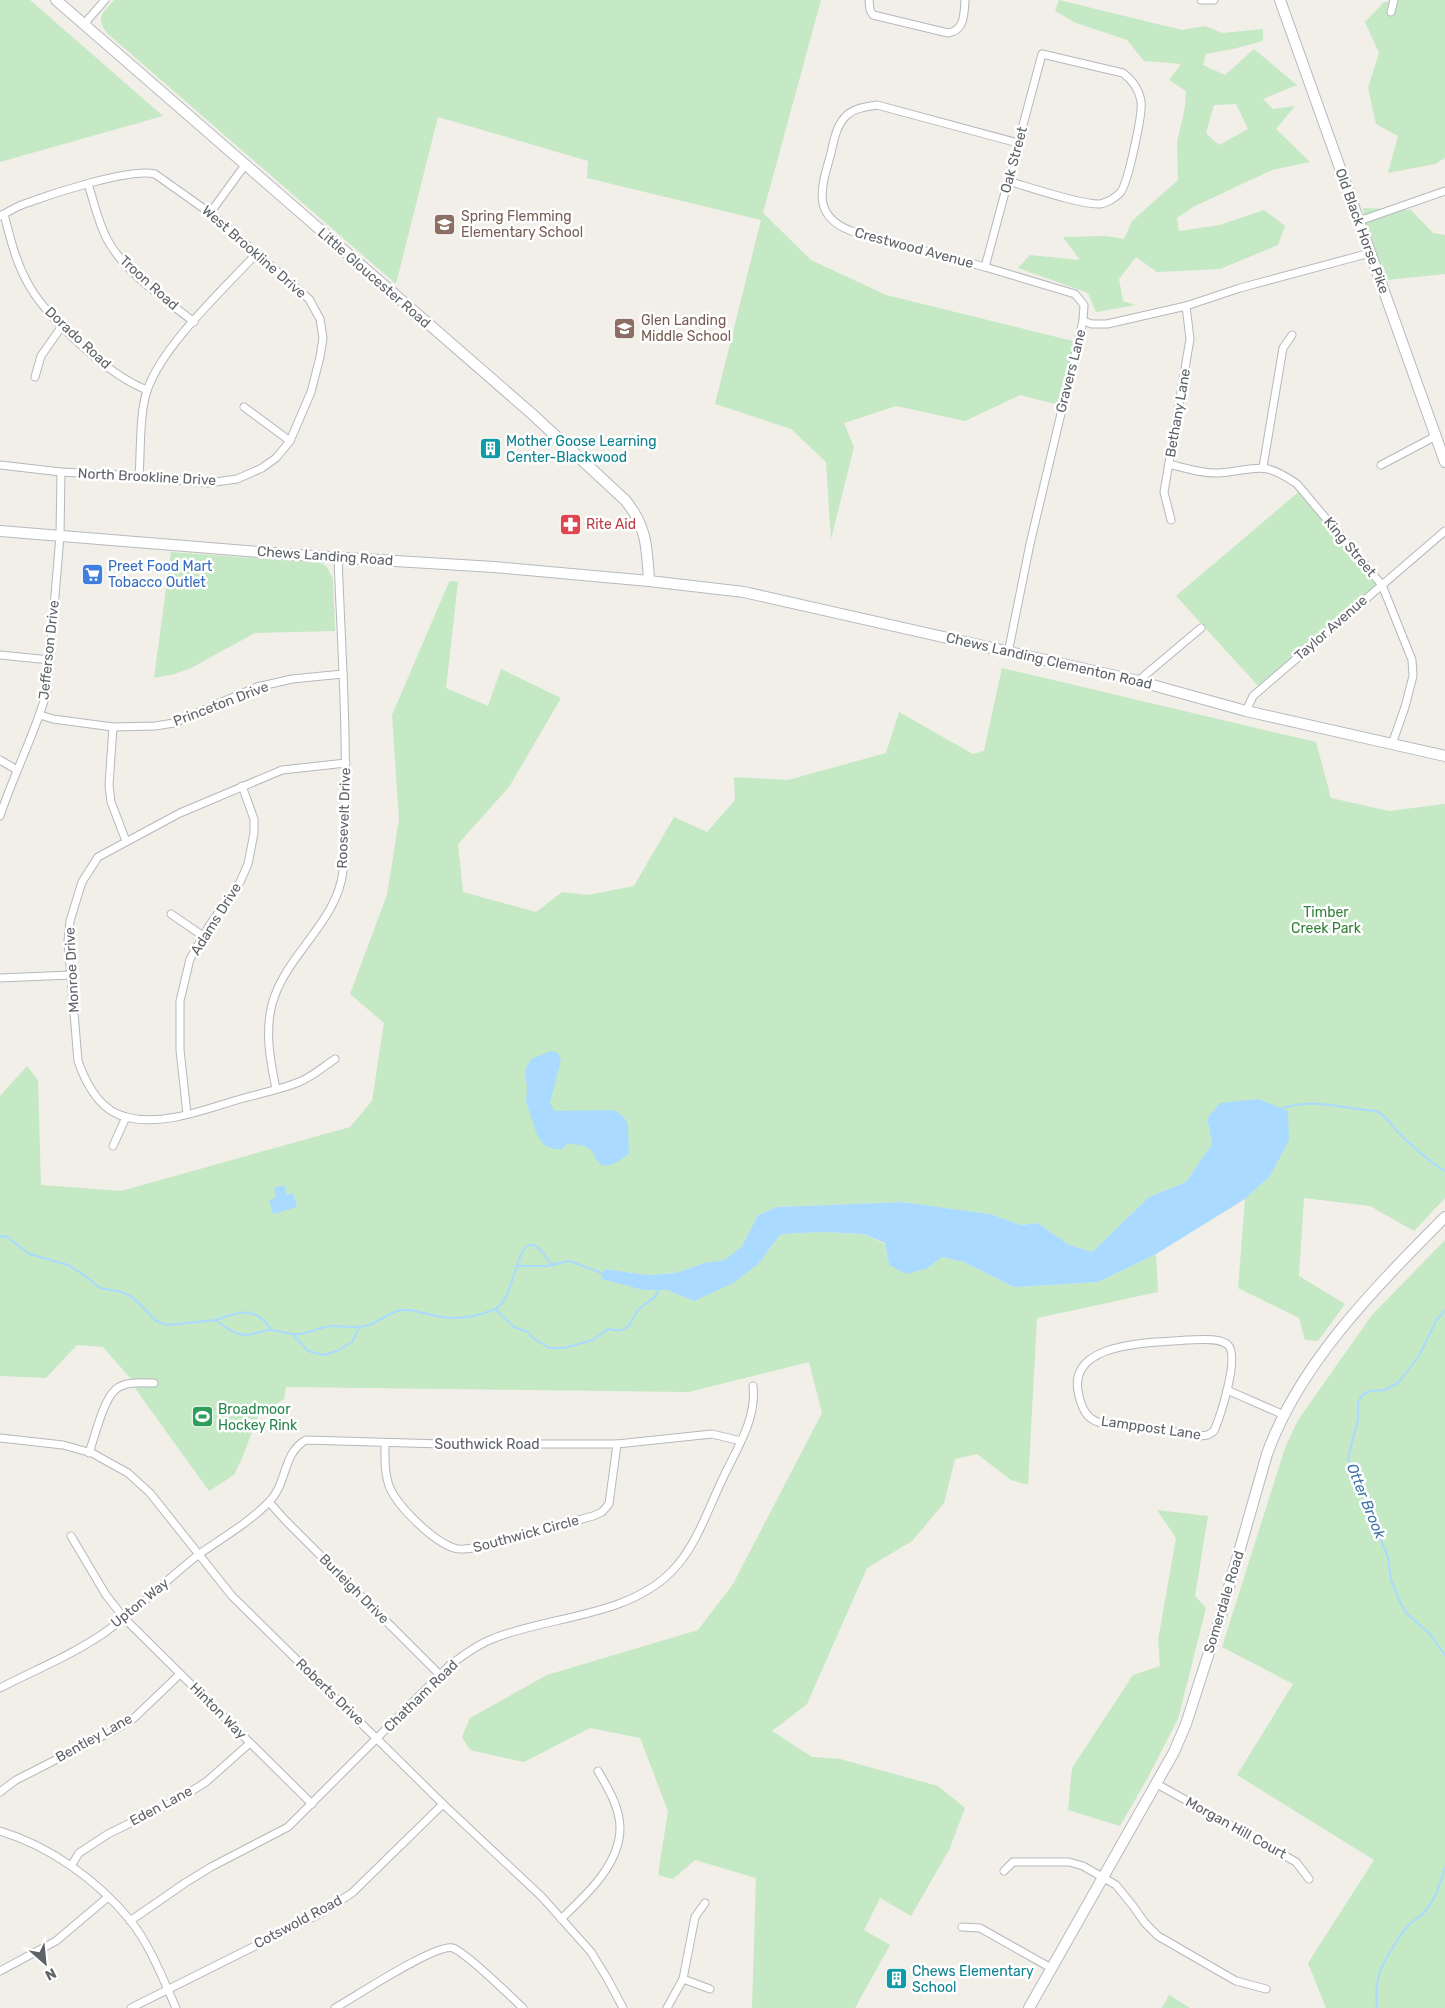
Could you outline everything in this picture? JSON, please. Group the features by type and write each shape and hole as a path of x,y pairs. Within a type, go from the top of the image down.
{"main road":[{"name":"Little Gloucester Road","path":"56,0 531,413 625,500 633,509 642,526 646,542 649,581"},
{"name":"Old Black Horse Pike","path":"1280,0 1445,462"},
{"name":"Chews Landing Road","path":"0,531 494,567 649,581"},
{"name":"Chews Landing Clementon Road","path":"649,581 744,592 1138,681 1246,711 1445,756"},
{"name":"Somerdale Road","path":"1029,2008 1157,1784 1186,1724 1221,1615 1276,1428 1295,1394 1344,1325 1445,1217"}],"street":[{"path":"84,24 106,0"},
{"path":"869,0 870,10 873,15 948,33 956,31 964,18 965,0"},
{"path":"1201,0 1214,0"},
{"path":"1391,12 1394,0"},
{"name":"Oak Street","path":"985,267 1018,143 1042,54 1123,73 1131,79 1141,102 1140,120 1126,181 1121,192 1113,199 1101,204 1082,202 1008,181"},
{"name":"Crestwood Avenue","path":"1018,143 877,105 857,108 846,116 838,128 821,189 822,203 828,215 838,226 1075,294 1084,305 1083,321"},
{"path":"210,213 245,165"},
{"name":"West Brookline Drive","path":"2,215 23,205 88,184 145,172 155,174 210,213 309,299 320,319 323,338 317,367"},
{"name":"Troon Road","path":"88,184 105,233 117,255 132,271 194,322"},
{"path":"1359,222 1445,191"},
{"name":"Dorado Road","path":"2,215 26,281 41,302 62,326 119,376 132,385 147,390"},
{"name":"Gravers Lane","path":"1008,653 1030,544 1083,321 1092,324 1107,324 1186,306 1240,288 1370,253"},
{"path":"139,476 143,416 147,390 169,351 256,254"},
{"name":"Bethany Lane","path":"1171,520 1164,492 1190,339 1186,306"},
{"path":"34,377 41,356 62,326"},
{"path":"1263,467 1282,348 1292,335"},
{"name":"North Brookline Drive","path":"0,465 61,472 139,476 208,483 237,480 262,468 276,458 290,441 311,392 317,367"},
{"path":"244,408 290,441"},
{"path":"1381,465 1436,436"},
{"name":"King Street","path":"1169,464 1201,472 1218,473 1263,467 1280,472 1297,484 1382,585 1412,660 1413,676 1405,707 1392,744"},
{"name":"Jefferson Drive","path":"0,816 9,786 40,716 47,691 60,536 61,472"},
{"name":"Taylor Avenue","path":"1246,711 1254,696 1445,531"},
{"name":"Roosevelt Drive","path":"276,1089 268,1048 270,1013 277,991 295,959 320,927 336,899 343,872 346,764 338,557"},
{"path":"1138,681 1201,628"},
{"path":"0,655 50,660"},
{"name":"Princeton Drive","path":"40,716 113,727 155,726 174,723 257,687 292,679 342,674"},
{"path":"113,727 109,785 111,802 126,841"},
{"path":"0,760 17,770"},
{"name":"Monroe Drive","path":"335,1060 300,1081 187,1114 154,1120 126,1117 116,1113 98,1100 83,1076 78,1061 68,941 70,921 82,882 98,857 180,813 282,770 346,764"},
{"name":"Adams Drive","path":"187,1114 180,1050 180,1001 190,959 240,882 248,864 254,833 254,819 242,786"},
{"path":"171,914 204,936"},
{"path":"0,978 71,975"},
{"path":"113,1146 126,1117"},
{"name":"Lamppost Lane","path":"1186,1340 1221,1341 1227,1344 1232,1354 1227,1390 1214,1431 1208,1435 1200,1436 1147,1427 1098,1422 1088,1417 1082,1408 1077,1390 1078,1377 1083,1364 1101,1352 1135,1344 1186,1340"},
{"path":"89,1453 108,1400 116,1389 127,1384 154,1383"},
{"name":"Chatham Road","path":"130,1921 184,1883 288,1827 450,1665 475,1647 492,1639 635,1597 663,1579 672,1571 696,1535 741,1440 753,1408 752,1386"},
{"path":"1227,1390 1284,1415"},
{"name":"Southwick Road","path":"269,1502 281,1487 292,1452 306,1440 385,1443 617,1444 712,1434 741,1440"},
{"name":"Roberts Drive","path":"0,1438 63,1445 89,1453 110,1462 128,1473 150,1493 198,1556 232,1596 443,1804 542,1897 591,1952 623,2008"},
{"name":"Southwick Circle","path":"385,1443 386,1473 395,1498 430,1534 452,1548 463,1550 480,1547 602,1512 609,1504 617,1444"},
{"name":"Burleigh Drive","path":"269,1502 286,1522 440,1675"},
{"name":"Upton Way","path":"0,1688 83,1646 124,1618 198,1556 239,1528 269,1502"},
{"name":"Hinton Way","path":"71,1536 106,1595 124,1618 312,1804"},
{"name":"Bentley Lane","path":"0,1792 16,1780 134,1718 180,1674"},
{"name":"Eden Lane","path":"71,1866 79,1853 108,1834 179,1799 206,1782 250,1743"},
{"path":"561,1919 605,1872 615,1850 620,1828 616,1808 598,1771"},
{"name":"Morgan Hill Court","path":"1157,1784 1296,1862 1309,1879"},
{"name":"Cotswold Road","path":"131,2008 321,1913 352,1893 443,1804"},
{"path":"0,1831 44,1849 86,1876 108,1897 130,1921 151,1955 176,2008"},
{"path":"1004,1871 1013,1862 1070,1862 1083,1866 1116,1885 1134,1906 1145,1923 1158,1936 1236,1981 1266,1989"},
{"path":"0,1971 56,1941 108,1897"},
{"path":"667,2008 683,1979 695,1917 704,1902"},
{"path":"962,1926 980,1928 1051,1968"},
{"path":"335,2008 421,1957 447,1947 455,1949 467,1957 520,2007"},
{"path":"683,1979 710,1988"}],"green space":[{"path":"0,0 30,0 163,116 0,162"},
{"path":"114,0 821,0 763,213 811,260 886,295 1077,342 1059,405 1020,395 965,421 896,406 844,423 854,447 831,539 826,462 791,429 715,404 761,220 587,178 588,161 438,117 396,284 107,33 103,28 101,19"},
{"path":"1059,0 1182,30 1205,26 1223,33 1263,29 1263,41 1206,54 1203,65 1225,75 1254,49 1297,85 1263,99 1273,109 1295,106 1276,129 1310,162 1272,170 1193,207 1177,218 1179,231 1220,225 1264,210 1285,226 1278,245 1220,269 1157,272 1136,257 1119,279 1123,301 1136,305 1096,312 1088,293 1018,268 1030,255 1080,260 1063,237 1106,236 1124,239 1132,221 1178,180 1177,142 1185,107 1186,91 1169,80 1181,64 1144,61 1127,40 1076,23 1055,11","holes":["1236,104 1248,129 1219,145 1206,133 1214,105"]},
{"path":"1399,0 1445,0 1445,158 1435,164 1388,173 1398,136 1376,124 1368,88 1379,53 1365,22 1384,2"},
{"path":"1363,208 1411,210 1433,233 1445,235 1445,274 1387,280 1366,228"},
{"path":"1302,489 1382,585 1260,688 1176,596"},
{"path":"171,552 321,563 327,567 333,579 335,631 255,633 191,668 175,674 154,678"},
{"name":"Timber Creek Park","path":"449,582 458,582 446,688 488,706 501,669 561,698 509,787 458,844 463,892 536,912 562,892 588,895 634,886 674,817 707,832 735,800 734,777 788,780 886,753 899,712 973,754 984,751 1002,668 1316,742 1331,798 1389,811 1445,804 1445,1198 1414,1231 1370,1206 1304,1198 1299,1276 1345,1304 1318,1341 1305,1340 1299,1318 1238,1288 1245,1199 1270,1176 1207,1118 1212,1144 1186,1182 1149,1197 1092,1252 1069,1245 1038,1223 1021,1225 989,1214 902,1202 777,1207 758,1215 742,1246 726,1260 704,1263 676,1273 648,1275 605,1269 602,1279 643,1290 667,1290 694,1301 758,1264 781,1234 822,1232 864,1234 885,1244 889,1265 928,1268 942,1257 964,1262 1014,1287 1098,1282 1156,1254 1158,1292 1037,1318 1028,1485 1011,1480 977,1454 955,1459 944,1503 912,1541 867,1568 807,1704 772,1731 812,1757 840,1759 938,1786 965,1808 949,1850 911,1916 880,1898 864,1930 890,1945 855,2008 752,2008 756,1878 695,1860 673,1879 658,1875 668,1811 640,1738 590,1728 524,1762 470,1750 462,1737 470,1718 547,1675 698,1630 733,1584 822,1413 809,1362 689,1392 286,1387 284,1399 258,1416 234,1475 209,1491 137,1391 131,1379 103,1347 77,1345 46,1378 0,1376 0,1096 27,1066 38,1080 41,1185 121,1191 350,1127 372,1101 384,1023 350,994 387,895 399,819 392,715"},
{"path":"1445,1240 1445,2008 1326,2008 1308,1963 1374,1860 1237,1775 1293,1684 1222,1647 1285,1448 1298,1420 1372,1315"},
{"path":"1157,1510 1208,1516 1195,1596 1206,1608 1178,1719 1120,1826 1068,1810 1072,1768 1133,1675 1160,1666 1158,1640 1176,1538"},
{"path":"1169,1995 1190,2008 1162,2008"}],"water":[{"path":"551,1051 558,1053 561,1060 550,1103 555,1111 613,1110 620,1114 628,1124 629,1153 618,1162 609,1165 601,1164 590,1149 581,1145 568,1143 562,1149 554,1149 544,1145 537,1135 526,1101 525,1070 531,1059"},
{"path":"1258,1099 1288,1111 1289,1140 1270,1176 1245,1199 1156,1254 1098,1282 1014,1287 964,1262 942,1257 928,1268 906,1274 889,1265 885,1243 864,1234 822,1232 781,1234 758,1264 733,1283 694,1301 667,1290 643,1290 601,1279 605,1269 648,1275 676,1273 704,1263 725,1260 742,1246 758,1215 777,1207 902,1202 990,1214 1021,1225 1038,1223 1069,1245 1092,1252 1149,1197 1186,1182 1212,1144 1207,1118 1220,1103"},
{"path":"284,1185 287,1195 293,1193 297,1207 273,1214 269,1200 276,1198 274,1188"}],"waterway":[{"path":"1280,1109 1304,1104 1316,1104 1376,1111 1385,1117 1400,1135 1419,1152 1445,1171"},
{"path":"0,1237 6,1236 29,1254 68,1265 100,1288 122,1292 130,1296 156,1321 168,1325 216,1320 233,1332 243,1335 268,1330 295,1334 331,1326 364,1326 394,1312 403,1310 444,1317 474,1316 495,1309 502,1304 507,1295 518,1261 527,1246 536,1246 554,1265"},
{"path":"518,1266 547,1266 570,1261 604,1274"},
{"path":"495,1309 514,1327 528,1332 532,1337 549,1348 564,1348 593,1340 608,1329 620,1330 627,1328 638,1310 656,1295 659,1288"},
{"name":"Otter Brook","path":"1445,1310 1436,1321 1419,1356 1398,1383 1385,1390 1370,1391 1362,1395 1358,1403 1358,1419 1348,1459 1362,1482 1371,1505 1376,1529 1388,1557 1391,1580 1401,1604 1407,1614 1430,1634 1445,1655"},
{"path":"216,1320 232,1314 246,1312 259,1317 271,1329"},
{"path":"292,1334 308,1351 323,1355 337,1351 352,1342 359,1328"},
{"name":"Otter Brook","path":"1377,2008 1377,1983 1384,1962 1404,1930 1429,1905 1445,1868"}],"place":[{"name":"Spring Flemming Elementary School","path":"445,224"},
{"name":"Glen Landing Middle School","path":"625,328"},
{"name":"Mother Goose Learning Center-Blackwood","path":"490,449"},
{"name":"Rite Aid","path":"570,524"},
{"name":"Preet Food Mart Tobacco Outlet","path":"92,574"},
{"name":"Broadmoor Hockey Rink","path":"202,1417"},
{"name":"Chews Elementary School","path":"896,1979"}]}
